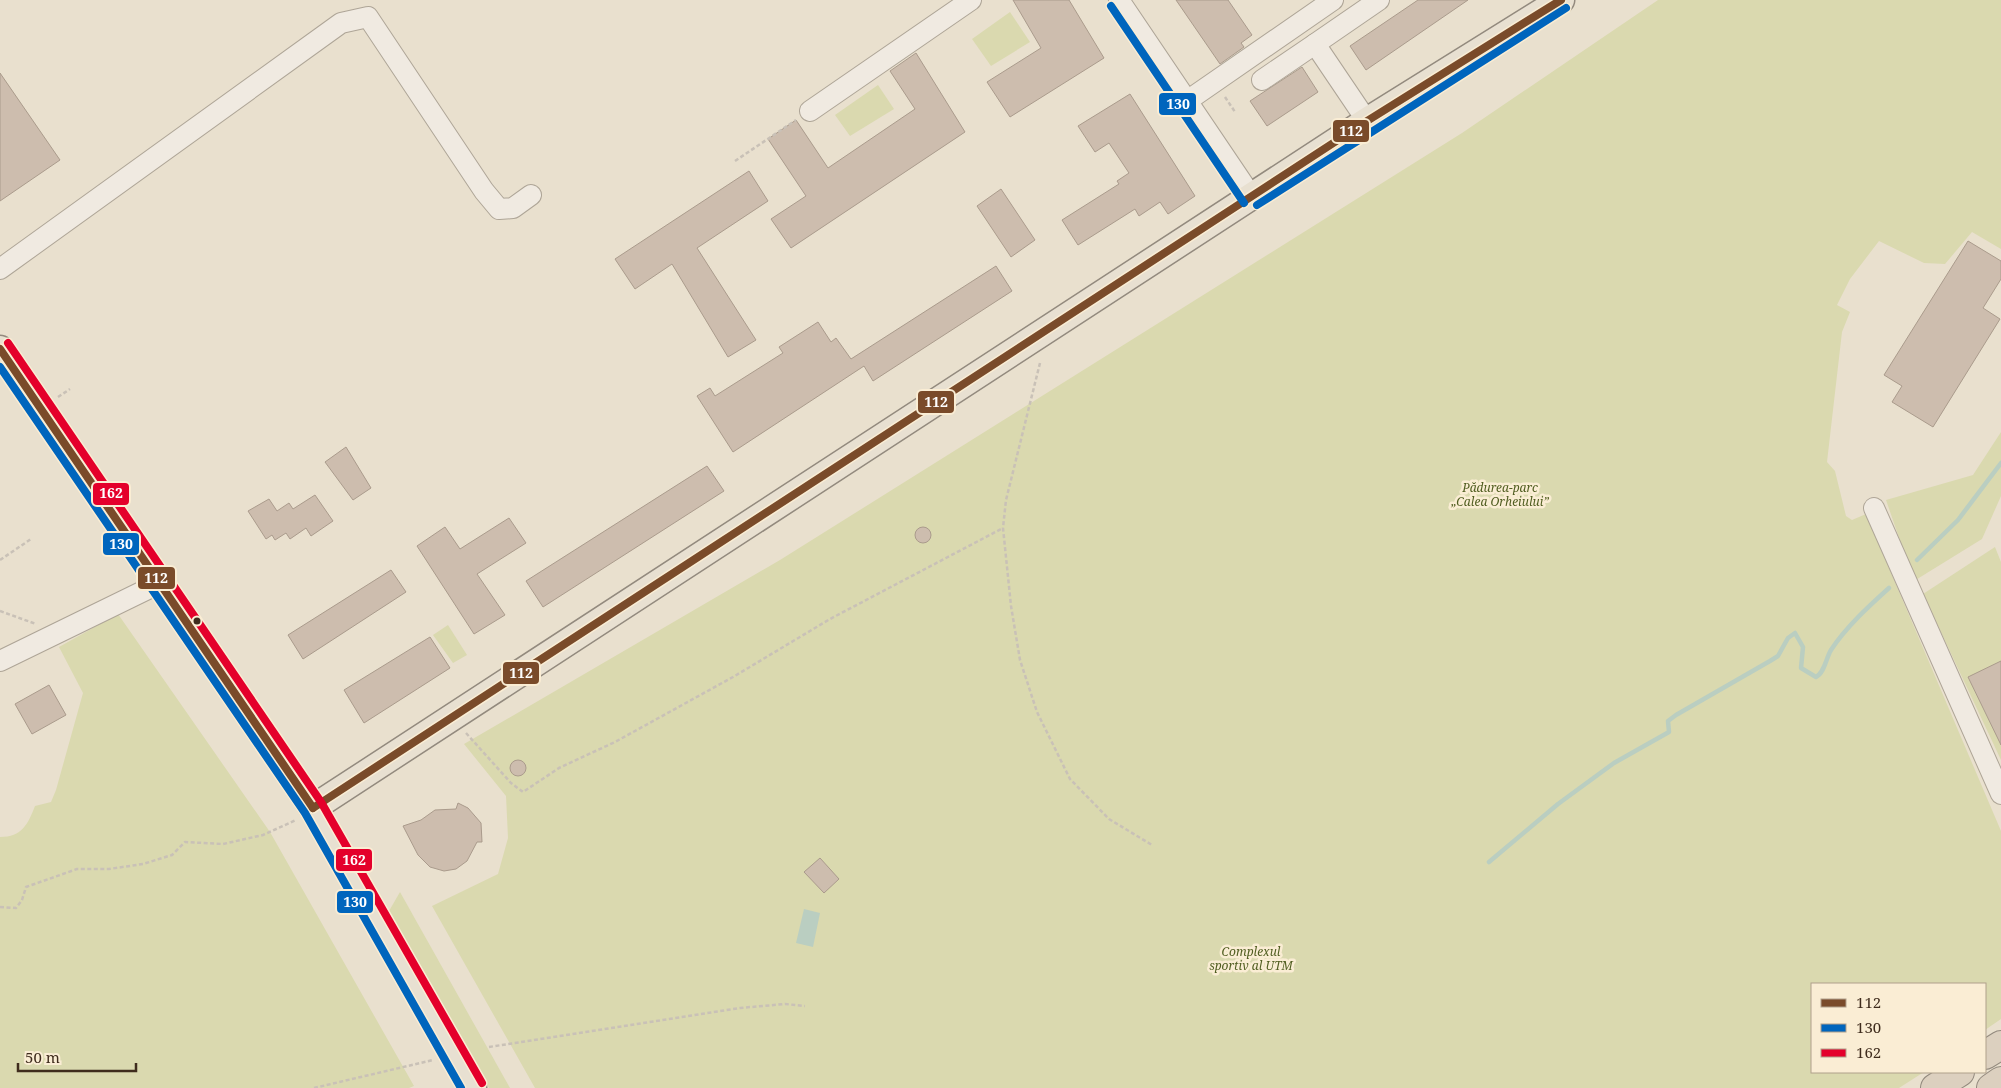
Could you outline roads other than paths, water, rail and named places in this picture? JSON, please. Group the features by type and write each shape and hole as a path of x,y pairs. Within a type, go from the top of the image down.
{"highway":[{"path":"1986,1054 2001,1045"},
{"path":"1935,1088 1958,1073"},
{"path":"1990,1088 2001,1081"}],"main road":[{"path":"306,813 1368,121 1560,0"},
{"path":"0,348 160,584 306,813 454,1055 472,1088"}],"street":[{"path":"810,111 971,0"},
{"path":"1186,101 1333,0"},
{"path":"1262,80 1379,0"},
{"path":"1126,2 1186,101 1252,197"},
{"path":"0,269 341,23 368,17 484,191 499,209 513,208 531,195"},
{"path":"1315,44 1368,121"},
{"path":"1874,508 2001,794"},
{"path":"0,661 160,584"}],"waterway":[{"path":"1917,560 1958,520 2001,463"},
{"path":"1489,862 1558,804 1614,763 1669,732 1668,721 1676,715 1778,656 1788,638 1795,633 1803,647 1801,668 1816,677 1819,675 1831,650 1844,633 1889,588"}],"park label":[{"name":"Pădurea-parc „Calea Orheiului”","path":"1500,495"},
{"name":"Complexul sportiv al UTM","path":"1251,959"}]}
